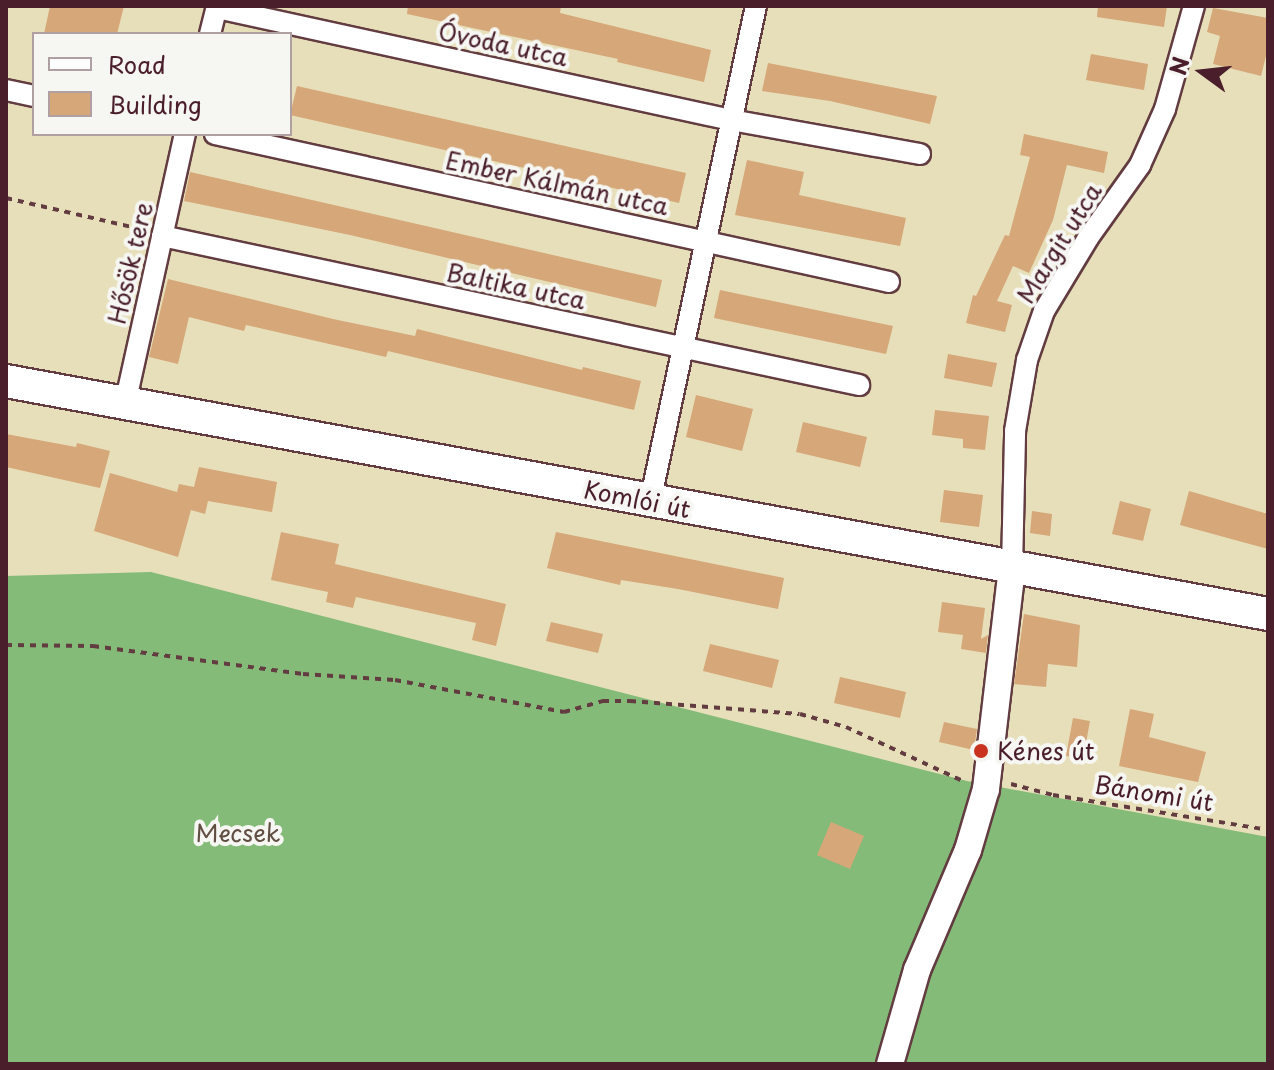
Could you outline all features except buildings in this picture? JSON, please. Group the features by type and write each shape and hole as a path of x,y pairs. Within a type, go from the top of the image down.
{"main road":[{"name":"Komlói út","path":"6,381 1268,614"}],"street":[{"path":"650,502 756,6"},
{"name":"Margit utca","path":"1012,568 1015,431 1027,360 1044,311 1088,238 1140,165 1165,109 1194,6"},
{"path":"211,32 217,7"},
{"name":"Óvoda utca","path":"217,7 731,120 920,154"},
{"path":"6,90 32,96"},
{"name":"Hősök tere","path":"125,404 185,136"},
{"name":"Ember Kálmán utca","path":"224,136 889,282"},
{"name":"Baltika utca","path":"162,236 859,385"},
{"path":"890,1064 917,970 968,850 987,783 1012,568"}],"path":[{"path":"6,198 162,236"},
{"name":"Bánomi út","path":"6,645 93,646 303,674 395,680 564,712 603,701 630,701 800,714 846,727 946,776 1268,830"}],"green space":[{"name":"Mecsek","path":"151,572 967,781 1268,837 1268,1064 6,1064 6,576"}],"place":[{"name":"Kénes út","path":"981,751"}]}
